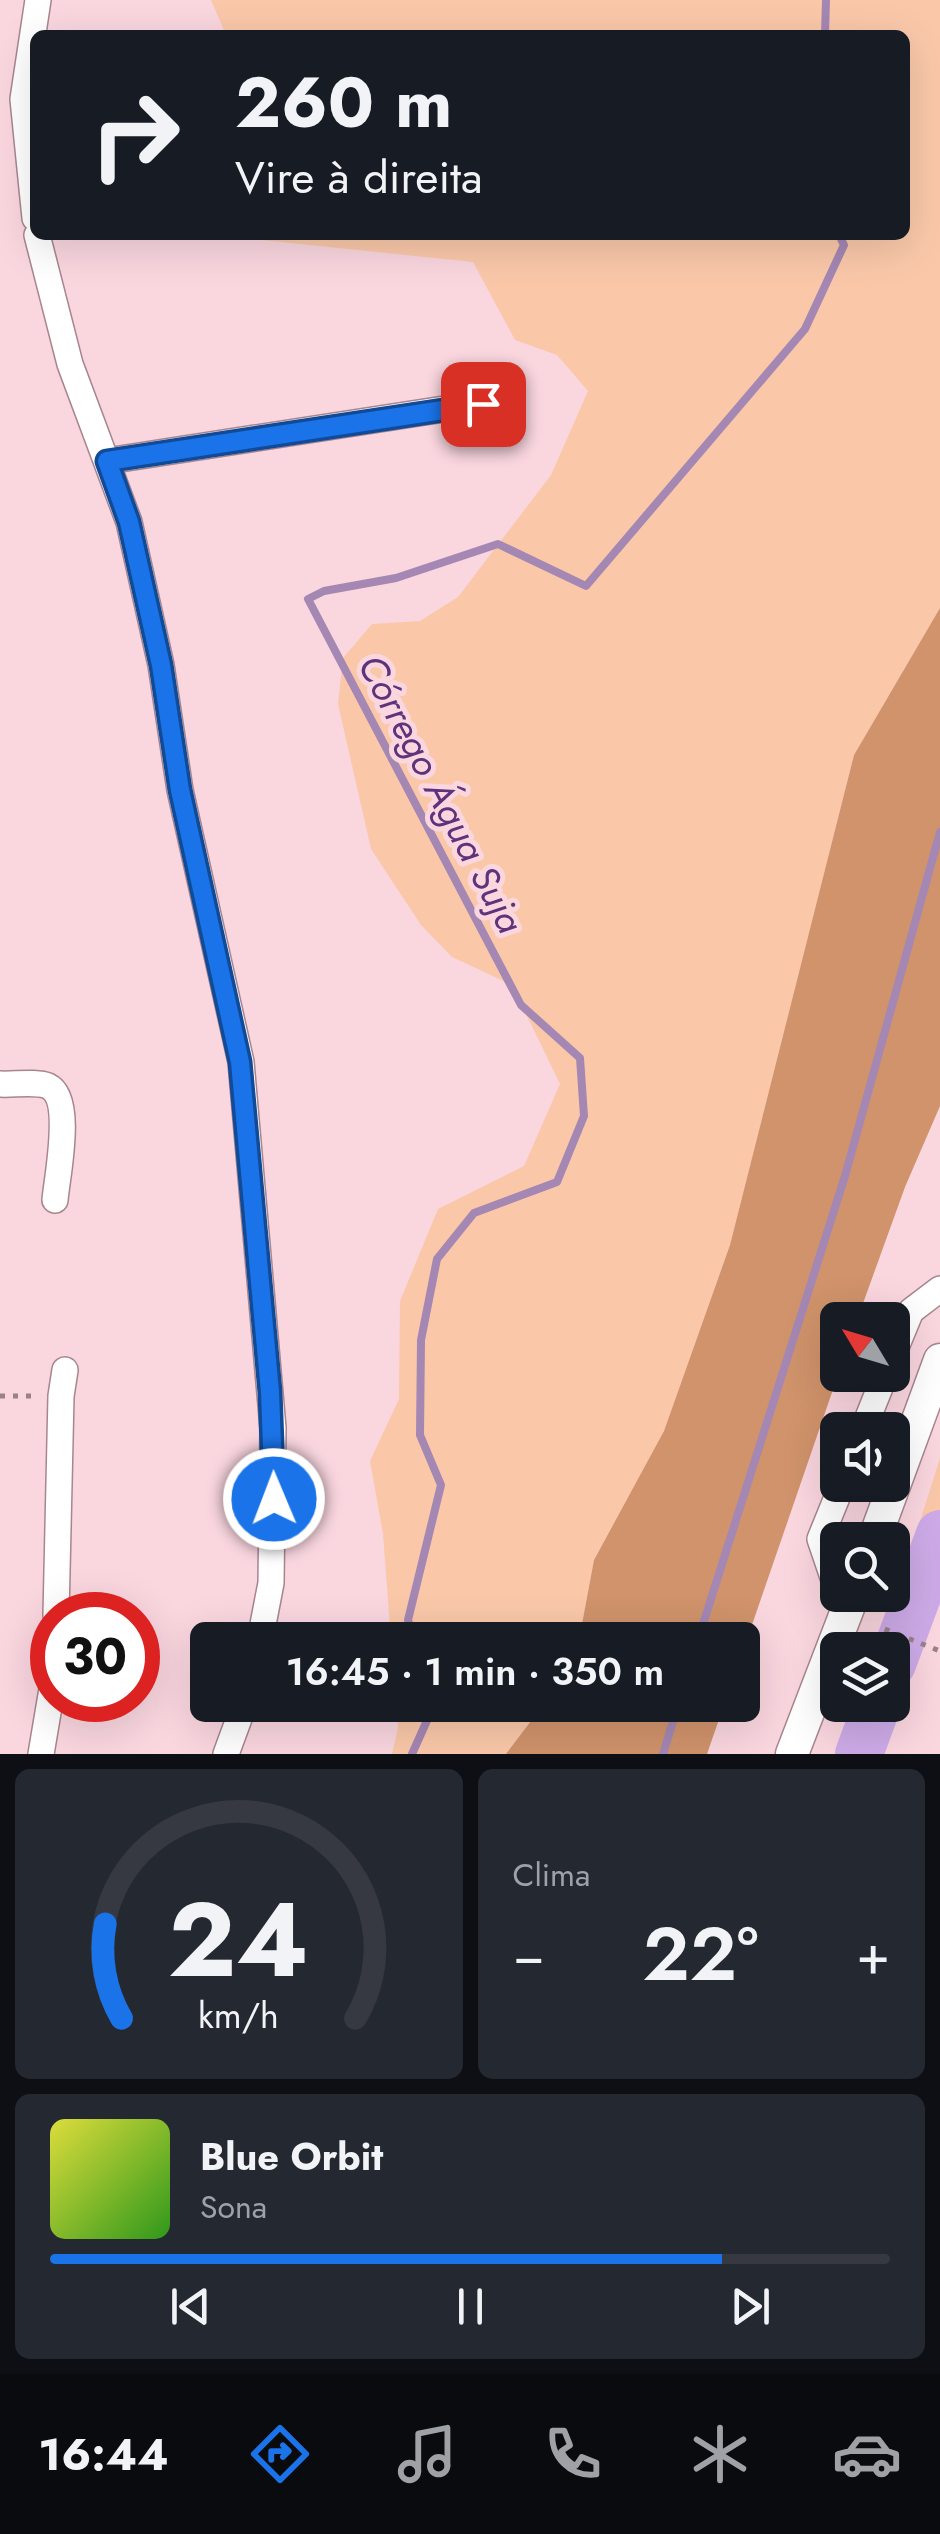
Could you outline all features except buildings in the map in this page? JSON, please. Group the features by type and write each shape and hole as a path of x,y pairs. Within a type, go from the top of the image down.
{"main road":[{"path":"881,1522 940,1360"},
{"path":"792,1754 839,1612"}],"street":[{"path":"34,30 38,0"},
{"path":"30,53 23,100 30,169"},
{"path":"39,240 70,364 129,522 161,665 180,790 240,1062 273,1428 272,1583 264,1622"},
{"path":"107,461 483,404"},
{"path":"0,1084 47,1086 57,1094 63,1108 55,1200"},
{"path":"910,1313 940,1288"},
{"path":"57,1592 63,1383"},
{"path":"41,1754 46,1722"},
{"path":"226,1754 238,1722"}],"path":[{"path":"0,1396 63,1383"},
{"path":"910,1639 939,1650"}],"shaded area":[{"path":"211,0 940,0 940,608 854,755 730,1245 664,1431 594,1560 582,1622 390,1622 383,1534 370,1461 399,1399 400,1301 438,1209 524,1166 560,1084 512,985 452,957 421,925 371,849 338,704 343,658 372,624 420,621 458,597 551,475 588,391 557,355 515,340 473,262 262,240 910,240 910,30 224,30"},
{"path":"940,608 940,1106 905,1187 863,1302 820,1302 820,1392 832,1392 825,1412 820,1412 820,1427 753,1622 582,1622 594,1560 664,1431 730,1245 854,755"},
{"path":"940,1458 940,1515 910,1593 910,1553"},
{"path":"397,1722 530,1722 506,1754 392,1754"},
{"path":"530,1722 718,1722 707,1754 506,1754"}],"waterway":[{"name":"Córrego Água Suja","path":"825,30 826,0"},
{"name":"Córrego Água Suja","path":"409,1622 441,1485 420,1435 421,1340 437,1259 474,1213 557,1182 584,1116 580,1058 521,1005 308,599 324,591 396,578 498,544 586,586 805,329 844,245 842,240"},
{"path":"704,1622 845,1176 940,832"},
{"path":"904,1632 940,1534"},
{"name":"Córrego Água Suja","path":"412,1754 426,1722"},
{"path":"663,1754 673,1722"},
{"path":"859,1754 871,1722"}],"route":[{"path":"274,1499 273,1428 253,1172 240,1062 180,790 161,665 129,522 107,461 483,404"}]}
